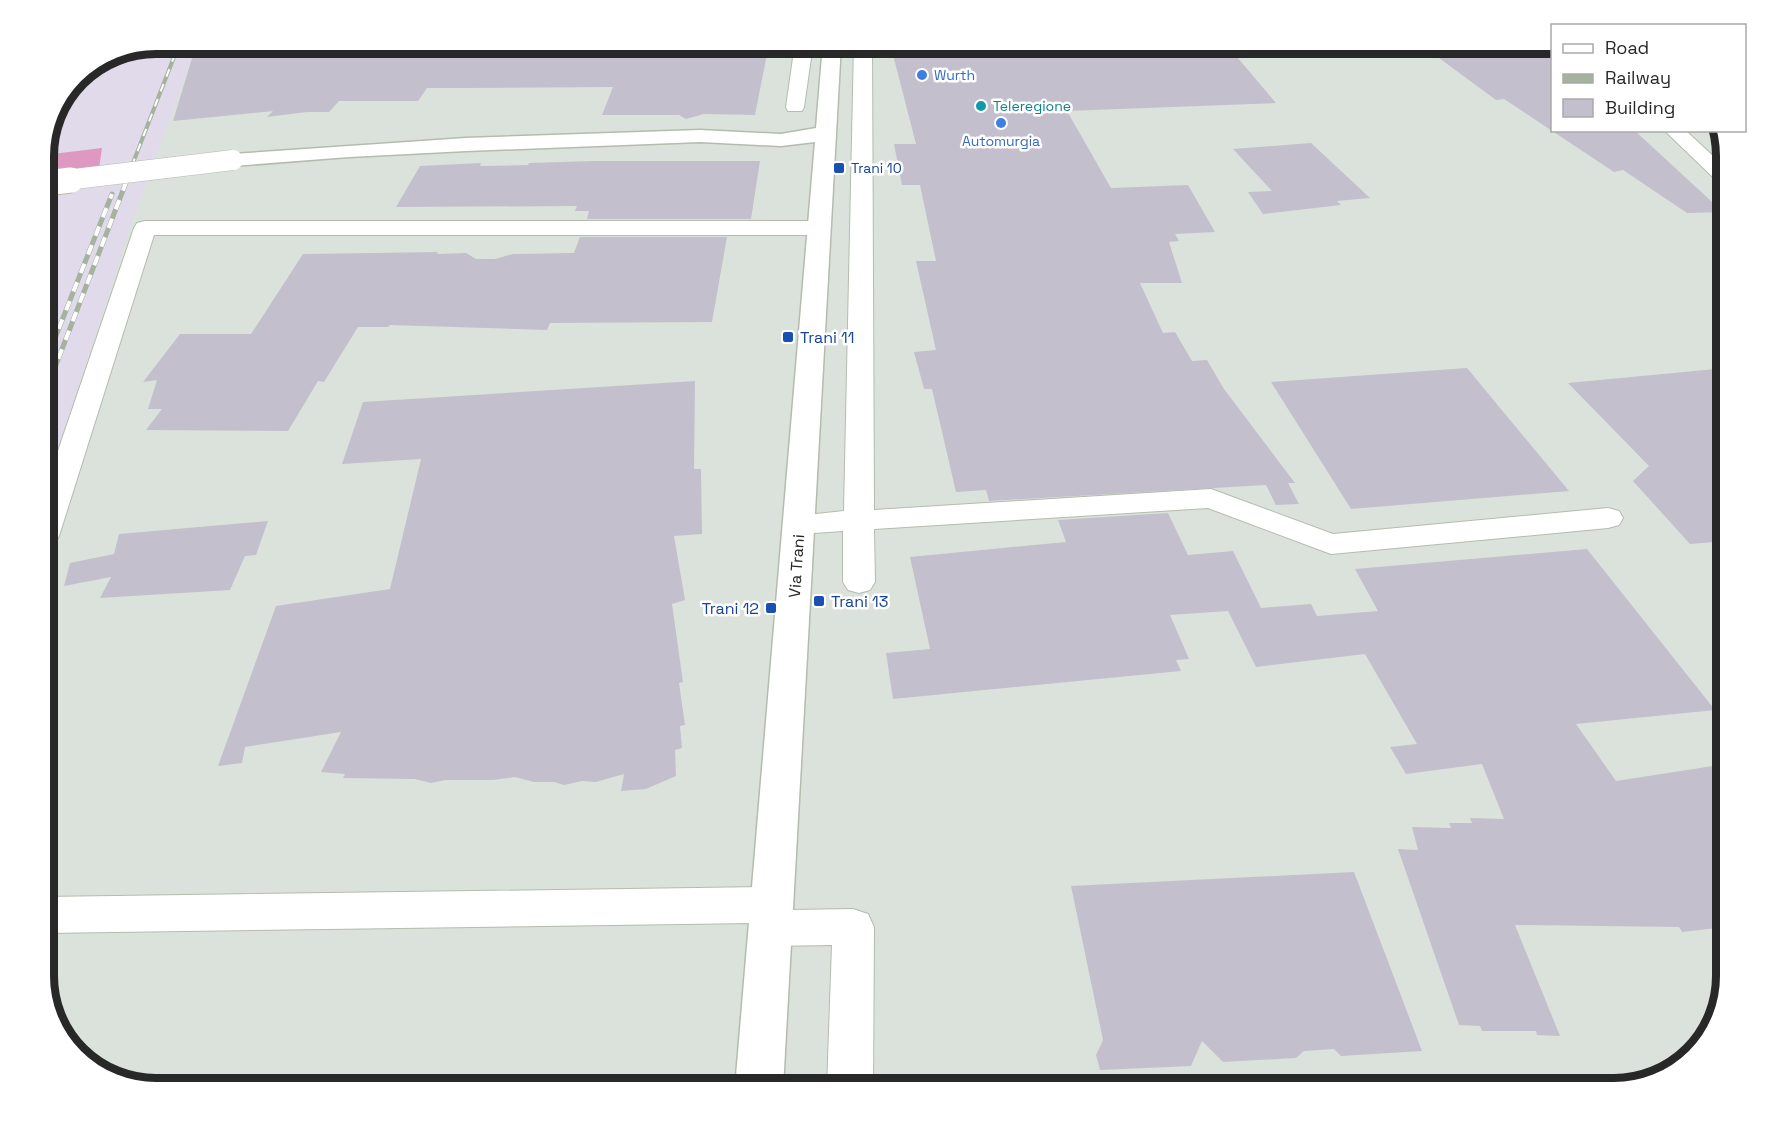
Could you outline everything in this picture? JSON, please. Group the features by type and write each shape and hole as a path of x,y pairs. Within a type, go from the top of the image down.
{"main road":[{"name":"Via Trani","path":"760,1078 831,54"},
{"path":"772,134 812,112 827,90"},
{"path":"54,183 233,160 350,151 720,135 772,134 806,138 825,132"},
{"path":"772,134 807,153 821,200"}],"street":[{"path":"795,107 803,54"},
{"path":"859,582 863,54"},
{"path":"827,90 862,80"},
{"path":"1674,132 1716,170"},
{"path":"54,506 145,228 821,200 860,201"},
{"path":"799,524 1211,498 1331,544 1608,518"},
{"path":"54,915 771,916 854,927 850,1078"}],"shaded area":[{"path":"193,54 1551,54 1551,132 1713,132 1716,156 1716,976 1711,1009 1705,1021 1691,1043 1665,1064 1640,1075 1614,1078 156,1078 130,1075 111,1067 89,1053 68,1027 57,1002 54,982 54,462 133,219"},
{"path":"102,148 99,169 54,175 54,154"}],"building":[{"path":"193,54 767,54 755,115 704,114 686,119 679,115 602,115 613,87 427,88 418,101 339,101 329,112 267,117 273,111 173,121"},
{"path":"893,54 1234,54 1276,103 1067,111 1111,188 1188,185 1215,232 1175,234 1179,241 1169,242 1182,283 1140,283 1163,333 1175,332 1192,361 1207,360 1224,389 1295,483 1288,483 1299,504 1276,505 1266,485 989,501 986,490 956,492 932,389 924,389 914,352 936,350 916,261 936,261 920,185 902,185 894,144 916,144"},
{"path":"1434,54 1551,54 1551,130 1504,99 1496,100"},
{"path":"1554,132 1636,132 1716,206 1716,212 1687,213 1623,170 1614,172"},
{"path":"1311,143 1370,198 1337,201 1341,205 1263,214 1248,192 1272,191 1233,149"},
{"path":"760,161 751,219 587,219 589,211 575,211 577,206 396,207 420,166 481,163 480,166 528,165 529,163"},
{"path":"580,237 727,237 712,322 550,323 547,330 390,325 388,327 358,327 324,382 318,381 288,431 146,430 162,409 148,409 157,380 143,382 180,334 251,334 303,254 438,252 437,254 466,253 476,259 495,259 513,254 574,253"},
{"path":"1467,368 1569,491 1351,509 1271,382"},
{"path":"1716,369 1716,542 1690,544 1633,481 1649,466 1568,383"},
{"path":"695,381 694,469 701,469 702,534 674,536 685,600 672,604 683,682 679,683 685,725 680,726 682,748 675,750 676,776 646,789 621,791 624,774 596,782 582,781 564,785 554,782 534,782 515,777 493,780 445,780 431,783 415,779 343,778 345,774 321,772 341,732 245,747 242,763 218,766 276,606 390,589 421,459 342,464 363,402"},
{"path":"1168,513 1188,555 1233,551 1261,608 1311,604 1317,616 1378,611 1355,569 1587,549 1715,710 1576,724 1616,781 1716,766 1716,928 1682,932 1679,927 1515,925 1560,1036 1537,1035 1536,1031 1482,1031 1480,1026 1459,1025 1398,849 1418,850 1412,827 1451,828 1449,823 1472,823 1470,818 1504,819 1482,764 1406,774 1390,747 1417,744 1365,654 1256,667 1228,611 1170,615 1189,659 1176,660 1181,671 893,699 886,653 930,649 910,557 1066,542 1058,520"},
{"path":"268,521 256,555 245,556 230,590 100,598 111,577 64,586 70,563 114,554 119,534"},
{"path":"1354,872 1422,1051 1341,1056 1334,1049 1304,1051 1296,1058 1223,1062 1202,1041 1191,1066 1100,1070 1096,1055 1103,1040 1071,886"}],"railway":[{"path":"126,181 175,54"},
{"path":"54,370 127,180"},
{"path":"54,341 112,194"}],"place":[{"name":"Wurth","path":"922,75"},
{"name":"Teleregione","path":"981,106"},
{"name":"Automurgia","path":"1001,123"},
{"name":"Trani 10","path":"839,168"},
{"name":"Trani 11","path":"788,337"},
{"name":"Trani 13","path":"819,601"},
{"name":"Trani 12","path":"771,608"}]}
